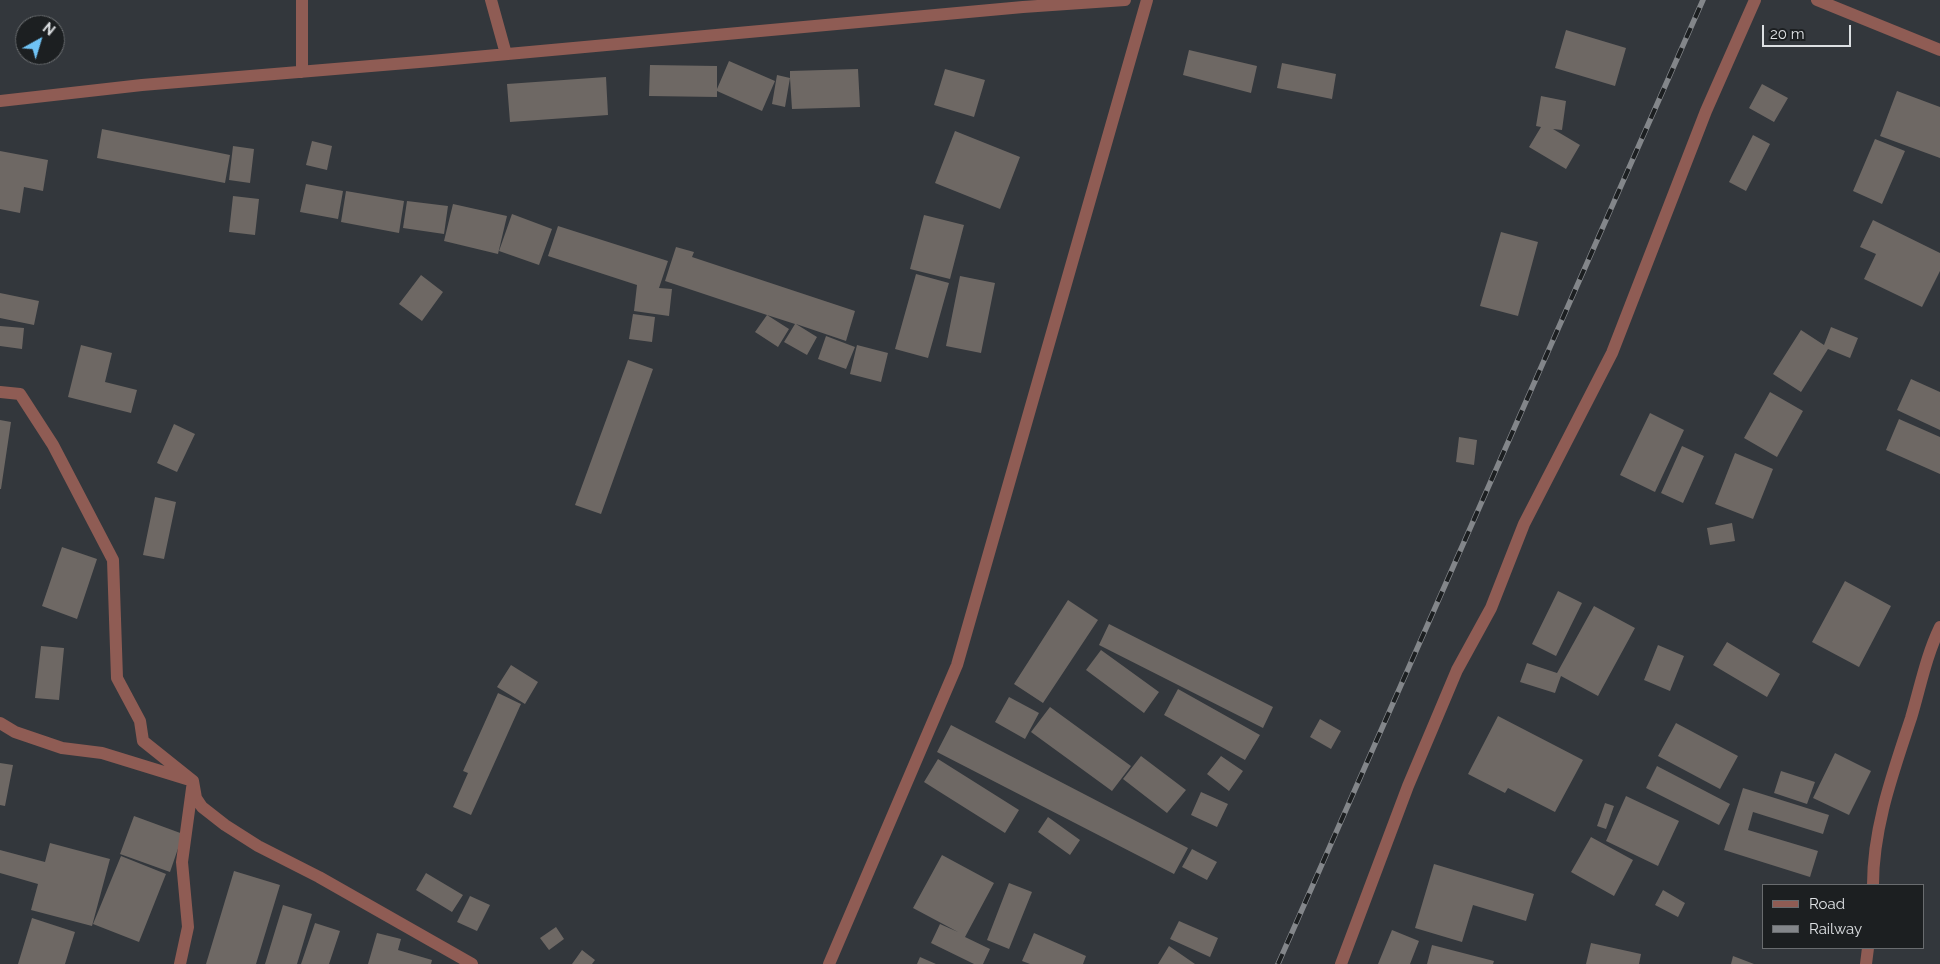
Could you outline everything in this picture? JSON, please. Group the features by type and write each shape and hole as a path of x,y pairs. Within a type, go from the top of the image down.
{"street":[{"path":"302,0 302,72"},
{"path":"491,0 506,54"},
{"path":"0,101 142,85 1023,7 1125,0"},
{"path":"829,964 957,665 1147,0"},
{"path":"1341,964 1432,727 1457,670 1491,608 1524,524 1612,353 1706,111 1755,0"},
{"path":"1818,0 1940,50"},
{"path":"0,392 20,394 53,445 113,560 117,678 140,721 143,741 193,781 196,798 202,807 225,825 258,846 319,877 472,964"},
{"path":"1873,884 1873,860 1882,809 1923,671 1940,627"},
{"path":"0,723 16,732 62,748 102,753 193,781"},
{"path":"180,964 188,927 182,862 193,781"},
{"path":"1866,964 1868,949"}],"building":[{"path":"1566,30 1626,48 1615,86 1555,68"},
{"path":"1189,50 1257,66 1251,93 1183,75"},
{"path":"729,61 775,81 762,111 717,91 717,97 649,96 650,65 717,66 717,89"},
{"path":"1282,63 1336,74 1332,99 1277,88"},
{"path":"858,69 860,107 792,109 790,71"},
{"path":"945,69 985,80 974,117 934,105"},
{"path":"777,75 790,78 785,107 772,104"},
{"path":"606,77 608,115 510,122 507,84"},
{"path":"1762,84 1788,98 1774,122 1749,108"},
{"path":"1897,91 1940,107 1940,158 1880,136"},
{"path":"1541,96 1566,101 1562,130 1553,129 1580,145 1566,169 1529,147 1541,127 1536,126"},
{"path":"102,129 230,155 225,183 97,158"},
{"path":"955,131 1020,157 1000,209 935,183"},
{"path":"1753,135 1770,144 1746,191 1729,182"},
{"path":"1875,139 1905,151 1882,204 1853,191"},
{"path":"312,141 332,146 327,170 306,165"},
{"path":"233,146 254,149 250,183 229,180"},
{"path":"0,151 48,160 43,191 24,187 20,213 0,209"},
{"path":"306,184 343,191 338,219 300,212"},
{"path":"346,191 404,201 399,233 341,222"},
{"path":"233,196 259,199 255,235 229,232"},
{"path":"407,201 448,206 444,234 403,228"},
{"path":"453,204 507,216 498,254 444,241"},
{"path":"512,214 552,229 539,265 499,251"},
{"path":"924,215 964,225 950,279 910,269"},
{"path":"1873,220 1940,253 1940,271 1922,307 1864,279 1876,254 1860,247"},
{"path":"558,226 668,261 659,288 672,289 669,316 634,311 637,285 548,256"},
{"path":"1501,232 1538,242 1518,316 1480,306"},
{"path":"676,247 694,252 692,257 855,311 846,341 796,324 817,337 807,355 784,342 795,324 665,281"},
{"path":"916,274 949,283 928,358 895,349"},
{"path":"421,275 443,292 422,321 399,304"},
{"path":"960,276 995,283 981,353 946,346"},
{"path":"0,293 39,301 34,325 0,318"},
{"path":"633,314 655,317 652,342 629,339"},
{"path":"767,315 789,329 778,347 755,332"},
{"path":"0,326 24,328 22,349 0,346"},
{"path":"1831,327 1858,338 1850,358 1828,349 1801,392 1773,374 1801,330 1824,345"},
{"path":"826,336 855,347 846,369 818,359"},
{"path":"81,345 112,353 105,382 137,390 131,413 68,397"},
{"path":"857,345 888,353 881,382 850,374"},
{"path":"628,360 653,369 601,514 575,505"},
{"path":"1911,379 1940,392 1940,430 1897,410"},
{"path":"1770,392 1803,411 1777,457 1744,438"},
{"path":"1650,413 1684,430 1655,492 1620,475"},
{"path":"1899,419 1940,437 1940,474 1886,450"},
{"path":"0,420 11,422 1,489 0,489"},
{"path":"174,424 195,434 177,472 157,463"},
{"path":"1459,437 1477,440 1474,465 1456,462"},
{"path":"1682,446 1704,456 1683,503 1661,493"},
{"path":"1735,453 1773,469 1753,519 1715,504"},
{"path":"155,497 176,502 164,559 143,555"},
{"path":"1732,523 1735,541 1710,545 1707,528"},
{"path":"62,547 97,559 77,619 42,606"},
{"path":"1845,581 1891,606 1859,667 1812,642"},
{"path":"1558,591 1582,603 1556,656 1532,644"},
{"path":"1068,600 1098,620 1043,703 1014,684"},
{"path":"1594,606 1635,628 1598,696 1561,676 1555,693 1520,682 1527,663 1557,673"},
{"path":"1109,624 1273,707 1263,728 1099,645"},
{"path":"1727,642 1780,674 1767,697 1713,665"},
{"path":"1658,645 1684,656 1670,691 1644,680"},
{"path":"41,646 64,648 59,700 35,698"},
{"path":"1101,650 1159,692 1144,713 1086,670"},
{"path":"511,665 538,682 525,704 497,687"},
{"path":"1178,689 1260,735 1245,760 1164,715"},
{"path":"498,693 521,704 471,815 453,807 468,773 463,771"},
{"path":"1009,697 1039,713 1025,739 995,722"},
{"path":"1050,707 1131,766 1112,791 1031,732"},
{"path":"1498,716 1583,760 1555,812 1508,788 1505,793 1468,774"},
{"path":"1320,719 1341,731 1331,749 1310,737"},
{"path":"1676,723 1738,756 1720,789 1658,756"},
{"path":"951,725 1188,848 1174,874 937,752"},
{"path":"1835,753 1871,771 1849,815 1813,798"},
{"path":"1141,756 1186,790 1167,813 1123,779"},
{"path":"1221,756 1243,771 1229,791 1207,774"},
{"path":"938,759 1019,810 1005,833 924,782"},
{"path":"0,763 13,765 5,806 0,805"},
{"path":"1657,766 1730,804 1719,825 1646,788"},
{"path":"1781,771 1815,782 1807,804 1774,793"},
{"path":"1743,788 1829,815 1823,834 1753,812 1748,830 1818,851 1810,877 1724,850"},
{"path":"1201,792 1228,804 1217,827 1191,815"},
{"path":"1626,796 1679,821 1658,866 1606,841"},
{"path":"1605,803 1614,806 1606,829 1597,826"},
{"path":"134,816 183,834 170,872 120,854"},
{"path":"1048,817 1080,840 1070,855 1038,832"},
{"path":"1591,837 1633,860 1614,896 1571,872"},
{"path":"50,843 110,859 92,926 31,910 38,884 0,873 0,850 45,862"},
{"path":"1192,849 1217,862 1207,880 1182,867"},
{"path":"942,855 994,883 965,937 990,949 983,964 974,964 931,943 940,924 958,932 913,908"},
{"path":"121,856 166,874 139,942 93,924"},
{"path":"1434,864 1534,894 1526,921 1473,905 1462,942 1415,928"},
{"path":"234,871 280,885 256,964 206,964"},
{"path":"426,873 463,895 452,912 416,890"},
{"path":"1009,883 1032,892 1009,949 987,940"},
{"path":"1663,890 1685,903 1678,917 1655,905"},
{"path":"470,896 490,905 477,931 457,922"},
{"path":"283,905 312,914 297,964 265,964"},
{"path":"32,918 75,932 65,964 18,964"},
{"path":"1179,921 1218,938 1210,957 1170,939"},
{"path":"315,923 340,931 329,964 301,964"},
{"path":"556,927 564,939 549,950 540,938"},
{"path":"1392,930 1419,941 1410,964 1378,964"},
{"path":"377,933 401,939 398,950 432,960 431,964 368,964"},
{"path":"1034,933 1086,956 1083,964 1030,964 1022,961"},
{"path":"1591,943 1641,954 1639,964 1586,964"},
{"path":"1432,945 1494,961 1493,964 1427,964"},
{"path":"1169,946 1195,964 1158,964"},
{"path":"582,950 595,960 592,964 572,964"},
{"path":"1733,956 1754,964 1731,964"},
{"path":"920,957 936,964 917,964"}],"railway":[{"path":"1278,964 1703,0"}]}
